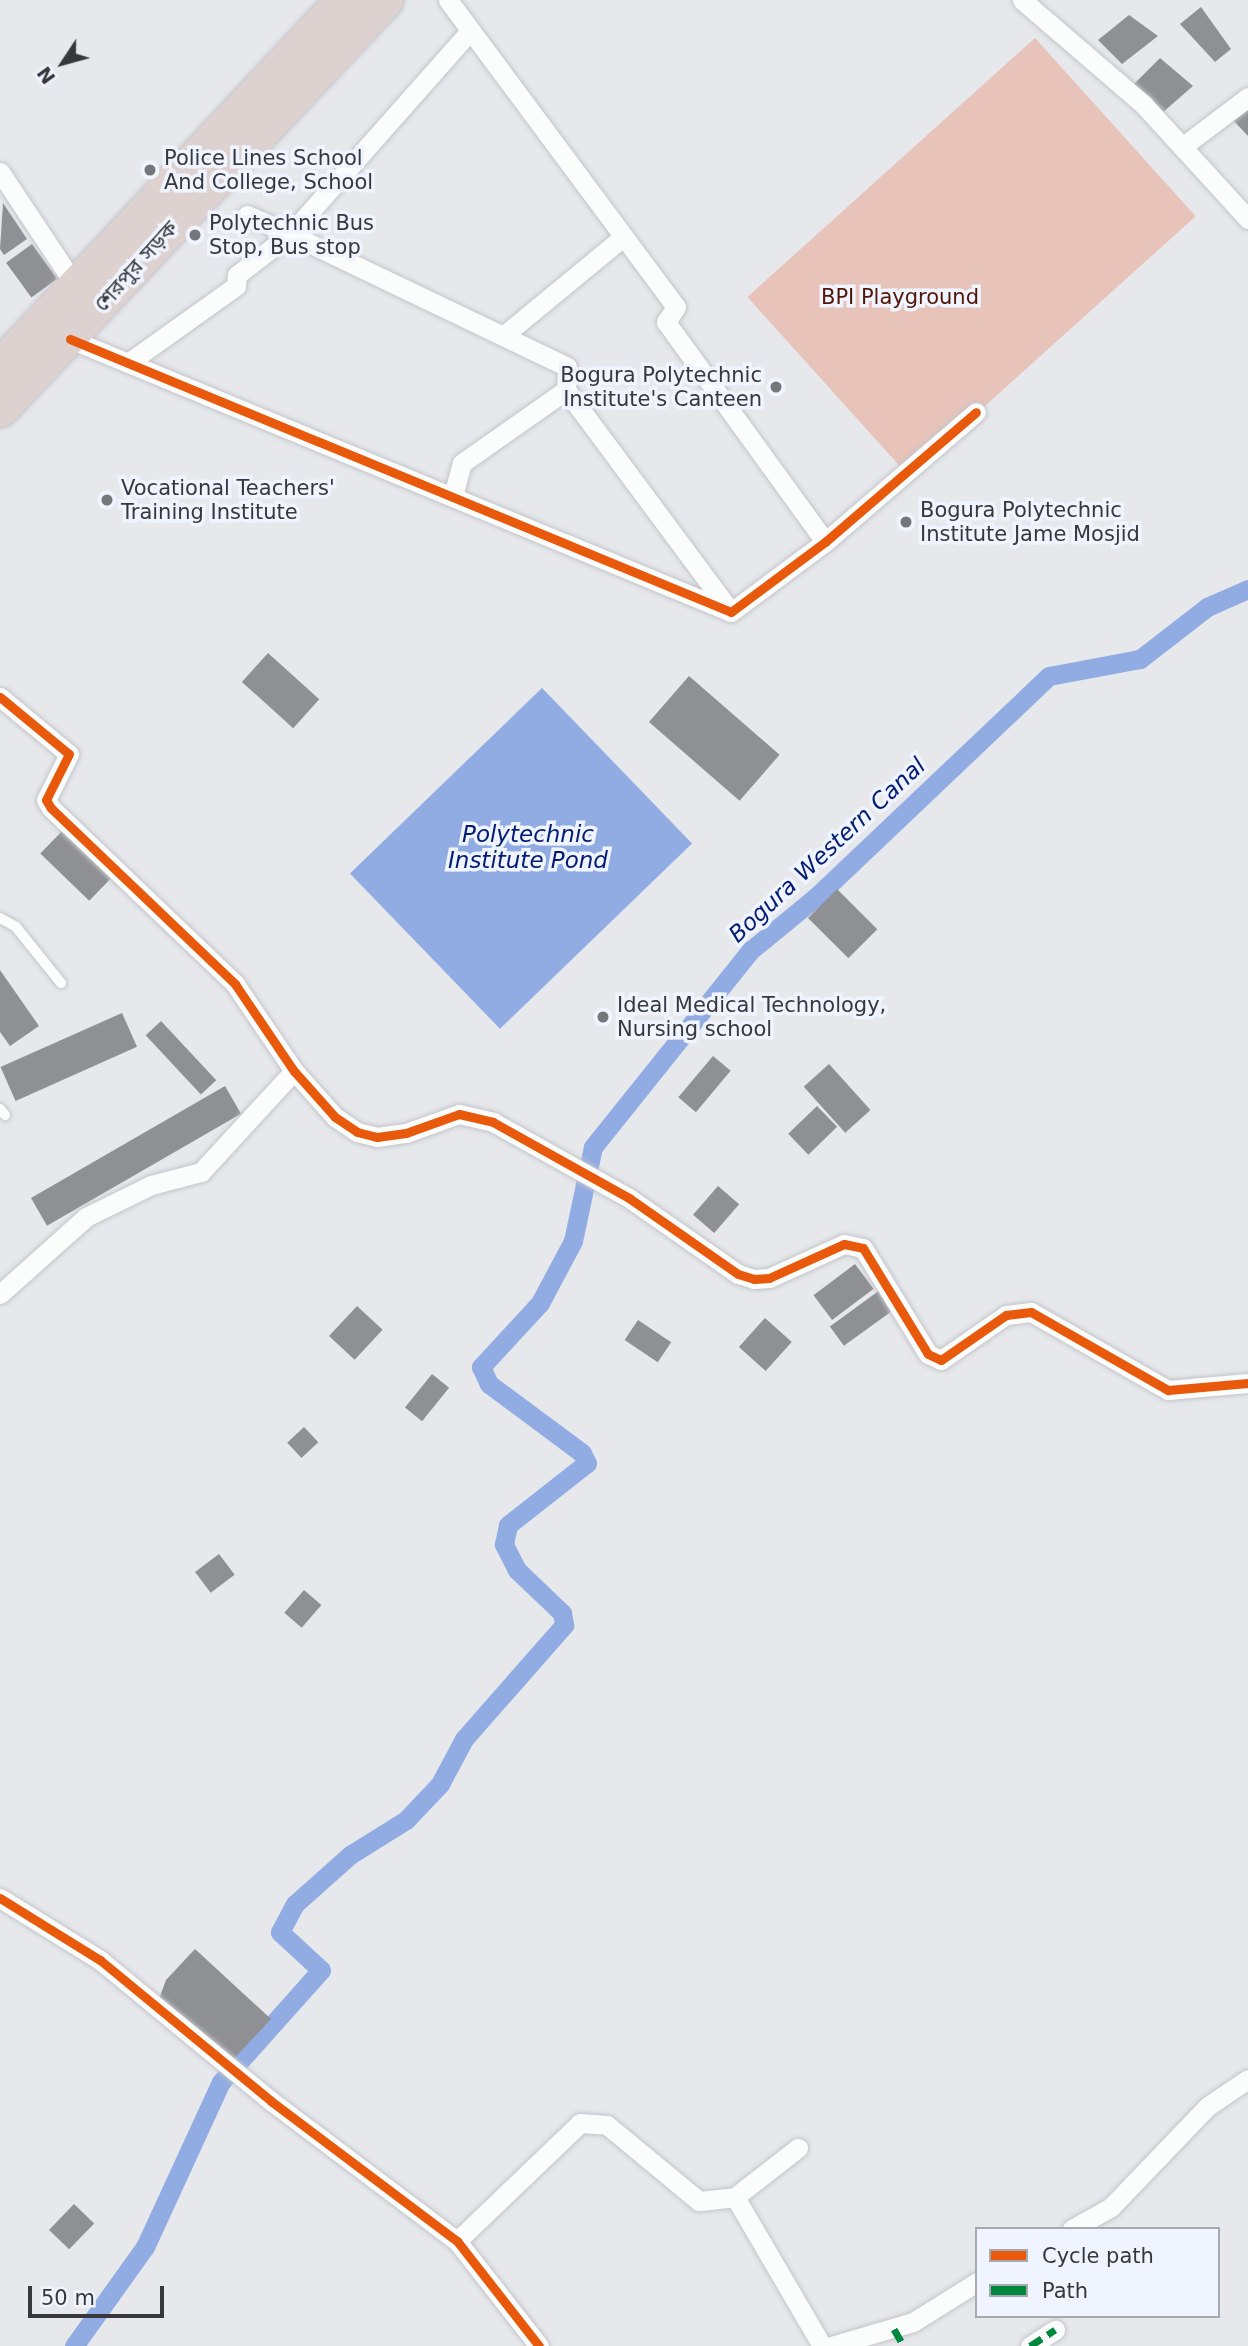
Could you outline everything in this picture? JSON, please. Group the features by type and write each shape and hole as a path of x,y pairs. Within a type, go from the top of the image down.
{"highway":[{"name":"শেরপুর সড়ক","path":"0,366 77,288 343,0"},
{"name":"শেরপুর সড়ক","path":"0,409 70,339 385,0"}],"street":[{"path":"447,0 676,307 666,322 825,542"},
{"path":"1022,0 1143,104 1248,219"},
{"path":"128,363 236,286 237,275 290,234 469,32"},
{"path":"1182,147 1248,97"},
{"path":"0,172 77,288"},
{"path":"247,215 567,367 566,390 731,612"},
{"path":"503,336 623,237"},
{"path":"70,339 731,612"},
{"path":"453,496 462,463 566,390"},
{"path":"731,612 825,542 976,412"},
{"path":"0,697 69,754 46,800 51,808 235,984 293,1071 335,1117 357,1132 377,1137 407,1133 459,1114 493,1122 629,1198 738,1274 754,1279 769,1278 844,1244 863,1248 928,1354 941,1360 1006,1315 1031,1312 1168,1390 1248,1383"},
{"path":"0,1294 86,1217 151,1185 201,1172 293,1071"},
{"path":"0,1898 100,1960 247,2080 457,2241 539,2346"},
{"path":"1076,2227 1111,2207 1208,2106 1248,2079"},
{"path":"457,2241 552,2144 580,2123 593,2120 607,2125 699,2200 734,2197 798,2148"},
{"path":"734,2197 822,2346"},
{"path":"831,2346 894,2329 975,2283"},
{"path":"894,2329 904,2346"},
{"path":"1030,2346 1055,2330"}],"lane":[{"path":"0,918 16,927 61,983"}],"green space":[{"name":"BPI Playground","path":"1035,38 1196,216 908,475 747,297"}],"water":[{"name":"Polytechnic Institute Pond","path":"542,688 692,843 500,1029 350,873"}],"building":[{"path":"1201,7 1231,49 1215,62 1180,24"},
{"path":"1129,15 1158,36 1122,64 1098,40"},
{"path":"1160,58 1193,86 1162,113 1134,84"},
{"path":"1248,108 1248,136 1232,119"},
{"path":"3,203 27,239 4,255 0,249"},
{"path":"32,244 57,279 31,298 6,263"},
{"path":"268,653 319,699 293,728 242,682"},
{"path":"689,676 780,755 740,801 649,722"},
{"path":"66,827 115,874 89,901 40,854"},
{"path":"837,889 877,929 848,958 808,918"},
{"path":"0,970 39,1026 10,1046 0,1032"},
{"path":"122,1013 137,1047 16,1101 0,1067"},
{"path":"161,1021 216,1080 201,1095 146,1035"},
{"path":"713,1056 731,1071 696,1112 678,1097"},
{"path":"829,1064 870,1110 845,1133 804,1087"},
{"path":"225,1086 241,1114 47,1226 31,1198"},
{"path":"817,1106 837,1127 808,1155 788,1134"},
{"path":"718,1186 739,1204 714,1233 693,1215"},
{"path":"855,1264 874,1289 832,1320 813,1295"},
{"path":"880,1290 894,1309 844,1346 830,1326"},
{"path":"357,1306 383,1330 355,1360 329,1336"},
{"path":"765,1318 792,1342 766,1371 739,1347"},
{"path":"638,1320 671,1342 658,1362 625,1340"},
{"path":"432,1374 449,1388 422,1421 405,1407"},
{"path":"304,1427 318,1442 302,1458 287,1443"},
{"path":"219,1554 235,1575 211,1593 195,1572"},
{"path":"304,1590 321,1605 302,1628 284,1613"},
{"path":"195,1949 271,2019 229,2064 159,1999 166,1980"},
{"path":"74,2204 94,2223 69,2249 49,2230"}],"waterway":[{"name":"Bogura Western Canal","path":"74,2346 145,2247 221,2082 321,1970 280,1932 295,1904 350,1855 406,1820 440,1784 464,1739 564,1625 562,1613 517,1570 504,1544 508,1525 587,1463 582,1453 489,1384 481,1367 540,1303 573,1241 593,1147 751,950 817,896 1049,676 1140,659 1207,607 1248,589"}],"marked path":[{"path":"894,2329 904,2346"},
{"path":"1030,2346 1055,2330"}],"cycle path":[{"path":"70,339 731,612 825,542 976,412"},
{"path":"0,697 69,754 46,800 51,808 235,984 294,1071 335,1117 357,1132 377,1137 406,1133 459,1114 493,1122 629,1198 738,1274 754,1279 769,1278 844,1244 863,1248 928,1354 941,1360 1006,1315 1031,1312 1168,1390 1248,1383"},
{"path":"0,1898 100,1960 271,2101 457,2241 539,2346"}],"place":[{"name":"Police Lines School And College, School","path":"150,170"},
{"name":"Polytechnic Bus Stop, Bus stop","path":"195,235"},
{"name":"Bogura Polytechnic Institute's Canteen","path":"776,387"},
{"name":"Vocational Teachers' Training Institute","path":"107,500"},
{"name":"Bogura Polytechnic Institute Jame Mosjid","path":"906,522"},
{"name":"Ideal Medical Technology, Nursing school","path":"603,1017"}]}
